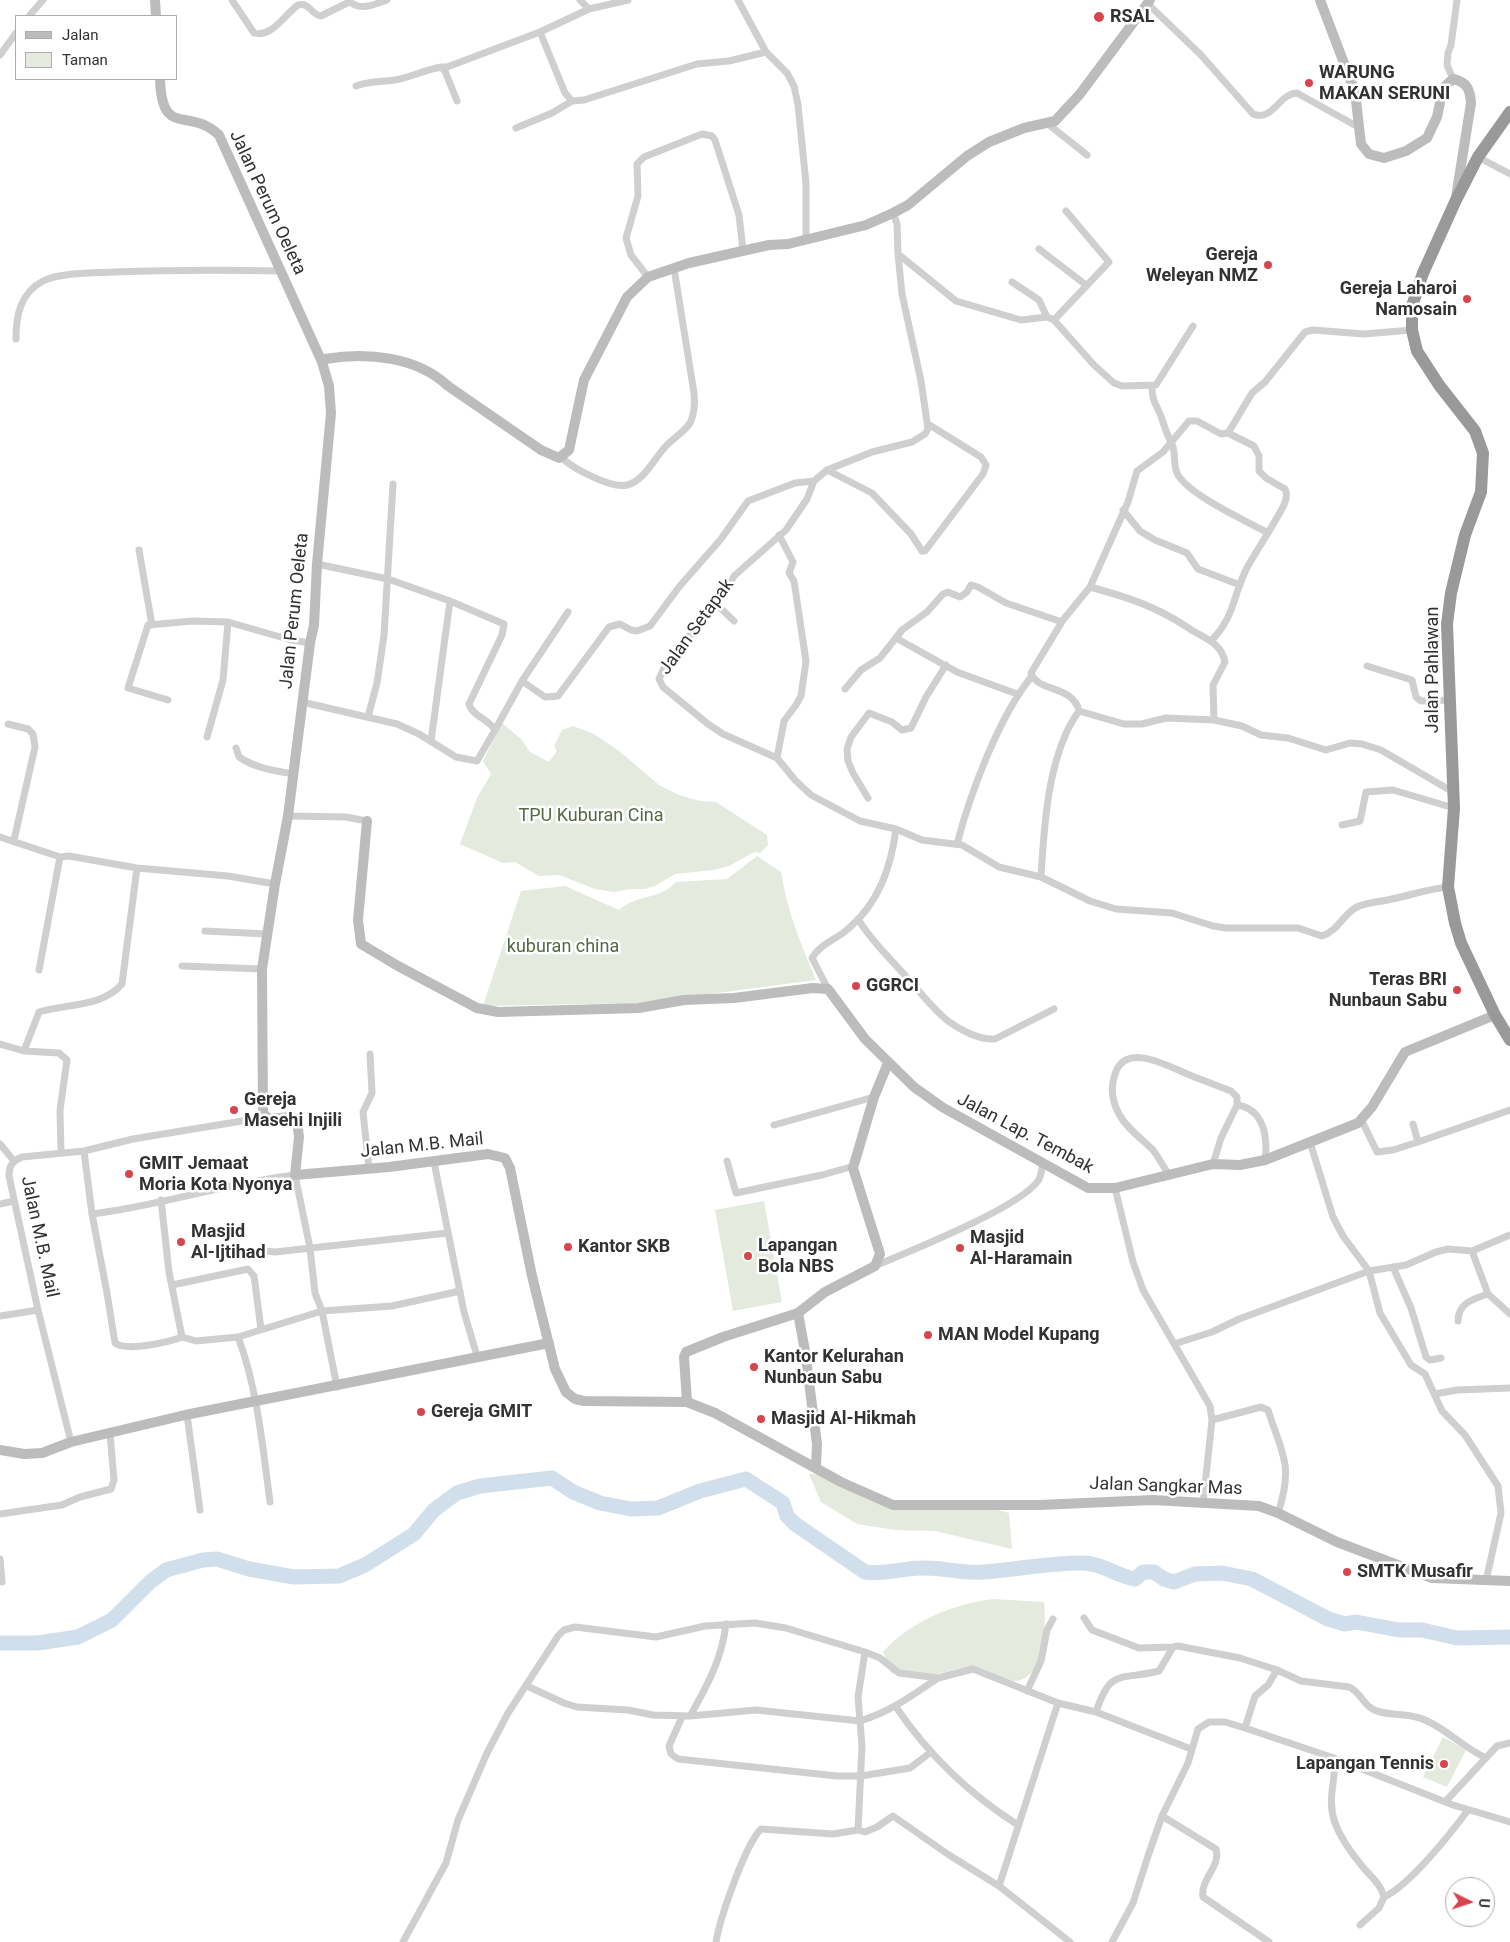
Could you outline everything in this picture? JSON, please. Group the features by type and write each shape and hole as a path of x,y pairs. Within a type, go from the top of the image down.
{"highway":[{"name":"Jalan Pahlawan","path":"1510,112 1478,157 1456,200 1415,292 1412,306 1412,330 1417,351 1439,385 1475,431 1483,453 1481,492 1465,535 1450,600 1447,655 1454,808 1448,887 1455,923 1462,943 1495,1015 1510,1040"}],"street":[{"path":"30,15 43,0"},
{"path":"232,0 254,32 258,34 268,32 298,5 307,6 318,16 321,16 348,1 356,6 366,7 387,0"},
{"path":"580,0 589,9"},
{"path":"356,86 376,80 398,79 425,70 447,67 540,32 589,9 628,0"},
{"path":"738,0 766,52 787,73 794,86 798,105 806,183 806,240"},
{"path":"1320,0 1355,92 1362,144 1376,158 1384,158 1420,144 1432,130 1443,88 1452,79"},
{"path":"1452,79 1447,65 1457,0"},
{"path":"156,15 158,1"},
{"path":"561,457 569,450 584,380 628,298 648,278 674,268 743,250 806,240 866,225 893,214 908,205 967,156 989,142 1024,128 1048,124 1061,116 1080,94 1149,2 1201,55 1253,114 1264,116 1271,113 1287,95 1297,93 1360,128"},
{"path":"540,32 562,86 572,101"},
{"path":"0,55 15,34"},
{"path":"516,128 552,113 572,101 584,100 697,64 729,61 766,52"},
{"path":"441,67 446,71 456,101"},
{"path":"1452,79 1466,84 1470,91 1472,103 1463,162 1457,180 1456,200"},
{"name":"Jalan Perum Oeleta","path":"160,80 161,100 166,112 175,118 198,122 211,127 219,134 322,362 329,386 331,413 317,564 314,625 310,643 288,816 262,969 262,1104 263,1114 266,1117"},
{"path":"1048,124 1087,155"},
{"path":"648,278 631,255 626,238 638,196 637,164 644,158 702,134 712,136 715,140 739,215 743,250"},
{"path":"1478,157 1510,174"},
{"path":"898,254 956,302 1021,320 1050,318 1108,264 1109,259 1066,211"},
{"path":"827,470 872,493 921,547 922,551 925,551 983,474 986,465 981,457 928,424 902,294 897,224 893,214"},
{"path":"1039,249 1086,285"},
{"path":"322,362 325,359 335,357 376,356 420,366 434,373 448,386 541,450 561,457 571,467 614,484 628,485 641,476 691,421 695,407 674,268"},
{"path":"16,339 16,322 23,301 30,291 43,281 89,273 162,270 282,271"},
{"path":"1012,282 1039,300 1050,318 1094,365 1114,383 1122,386 1152,386 1162,379 1171,359 1193,326"},
{"path":"1228,433 1252,393 1265,382 1305,332 1313,330 1364,334 1412,330"},
{"path":"1152,386 1152,401 1161,416 1166,435 1172,443 1174,462 1181,478 1217,506 1268,533"},
{"path":"958,844 970,802 1017,694 1032,676 1033,668 1062,622 1090,587 1124,510 1136,470 1145,463 1155,460 1172,443 1189,421 1197,421 1221,434 1228,433 1254,446 1259,456 1258,468 1262,474 1285,489 1287,493 1282,509 1249,564 1230,617 1211,641"},
{"name":"Jalan Setapak","path":"928,424 925,434 918,439 872,452 827,470 814,481 807,499 786,530 745,564 664,668 660,682 686,708 723,734 777,758 811,795 860,821 896,829 917,839 958,844 999,867 1041,878 1090,902 1116,909 1172,913 1213,926 1226,928 1298,928 1322,936 1333,930 1345,916 1358,906 1394,899 1423,889 1448,887"},
{"path":"522,681 545,696 558,696 609,627 620,624 637,631 650,626 679,587 721,539 748,500 795,483 814,481"},
{"path":"368,718 378,675 388,579 393,484"},
{"path":"1124,510 1140,531 1155,540 1187,552 1198,569 1240,585"},
{"path":"777,758 784,721 800,696 806,661 794,581 790,573 793,562 779,535"},
{"path":"139,550 152,625"},
{"path":"317,564 388,579 450,601 480,616 500,621 505,626 469,704 473,711 495,730"},
{"path":"845,689 854,677 880,658 906,626 927,612 948,592 960,597 967,592 971,585 978,586 1006,603 1062,622"},
{"path":"1090,587 1138,600 1176,619 1220,648 1225,662 1213,686 1214,720"},
{"path":"431,741 450,601"},
{"path":"715,604 734,621"},
{"path":"302,702 397,724 431,741 456,757 477,761 522,681 568,612"},
{"path":"168,700 128,688 148,625 193,621 228,622 291,640 310,643"},
{"path":"207,737 223,680 228,622"},
{"path":"896,638 957,672 1017,694"},
{"path":"868,798 859,785 848,761 847,749 851,737 869,713 892,722 902,730 911,728 926,697 946,665"},
{"path":"1367,666 1412,680 1416,697 1421,702 1450,700"},
{"path":"1032,676 1037,682 1072,698 1079,711 1124,724 1142,724 1166,718 1214,720 1242,726 1261,736 1288,738 1326,750 1350,743 1371,746 1453,792"},
{"path":"1041,878 1049,803 1056,763 1065,733 1079,711"},
{"path":"8,724 28,729 33,734 35,747 14,840"},
{"path":"236,748 239,756 248,762 270,770 294,774"},
{"path":"1342,825 1360,821 1366,792 1393,790 1454,808"},
{"path":"288,816 346,817 366,821 358,920 361,944 398,966 478,1008 498,1012 639,1008 684,1000 734,998 814,988 828,989"},
{"path":"828,989 812,958 827,942 847,930 874,901 884,879 894,848 896,829"},
{"path":"0,837 14,840 60,857 69,856 137,868 228,876 275,884"},
{"path":"39,970 60,857"},
{"path":"24,1051 39,1012 96,999 116,990 122,984 137,868"},
{"path":"858,919 867,934 924,996 947,1020 963,1030 988,1039 995,1039 1054,1009"},
{"path":"205,931 267,934"},
{"path":"182,966 262,969"},
{"name":"Jalan Lap. Tembak","path":"828,989 865,1039 888,1063 942,1108 1088,1188 1115,1188 1213,1164 1240,1165 1266,1160 1362,1121"},
{"path":"1495,1015 1405,1052 1380,1095 1362,1121 1377,1152 1388,1152 1510,1110"},
{"path":"0,1044 24,1051 59,1053 67,1060 60,1110 61,1154"},
{"path":"369,1169 363,1112 372,1093 370,1054"},
{"path":"1170,1176 1152,1150 1124,1122 1114,1103 1112,1092 1113,1080 1120,1063 1127,1059 1139,1058 1163,1064 1231,1091 1237,1097 1237,1105 1221,1138 1213,1164"},
{"path":"874,1266 880,1254 859,1192 854,1166 858,1147 874,1098 888,1063"},
{"path":"774,1125 874,1098"},
{"path":"1237,1105 1247,1107 1261,1122 1266,1143 1266,1160"},
{"path":"266,1117 273,1119 294,1118 297,1121 299,1137 295,1175 310,1248 315,1293 322,1311 337,1387"},
{"name":"Jalan M.B. Mail","path":"71,1442 38,1310 8,1176 14,1161 22,1157 84,1151 133,1139 266,1117"},
{"path":"1413,1124 1418,1142"},
{"path":"1310,1142 1333,1217 1343,1236 1369,1271 1380,1313 1411,1365 1425,1374 1442,1411 1465,1435 1498,1486 1501,1513 1486,1581"},
{"path":"0,1144 14,1161"},
{"path":"84,1151 92,1214 108,1292 115,1343 118,1346 172,1341 182,1337 196,1341 238,1337 322,1311 392,1306 460,1291"},
{"name":"Jalan M.B. Mail","path":"92,1214 127,1210 161,1200 269,1178 434,1162 488,1154 500,1156 507,1161 549,1344"},
{"path":"727,1161 736,1193 822,1175 854,1166"},
{"path":"434,1162 460,1291 477,1356"},
{"path":"0,1450 24,1454 42,1453 71,1442 187,1415 337,1387 477,1356 508,1353 549,1344 560,1384 566,1392 576,1399 687,1402 684,1357 686,1352 723,1337 798,1313 824,1292 874,1266 976,1221 1018,1197 1039,1180 1043,1163"},
{"path":"1115,1188 1138,1276 1150,1303 1208,1399 1212,1420 1203,1504"},
{"path":"0,1204 14,1200"},
{"path":"161,1200 172,1286 182,1337"},
{"path":"265,1251 448,1233"},
{"path":"1174,1344 1212,1332 1239,1319 1369,1271 1406,1265 1448,1249 1472,1251 1510,1235"},
{"path":"1472,1251 1477,1258 1488,1294 1510,1314"},
{"path":"1393,1267 1411,1308 1426,1357 1430,1360 1442,1358"},
{"path":"172,1286 248,1269 254,1276 261,1329"},
{"path":"1458,1321 1461,1307 1488,1294"},
{"path":"0,1316 38,1310"},
{"path":"798,1313 818,1444 816,1466"},
{"path":"238,1337 254,1402 270,1502"},
{"path":"1435,1394 1457,1390 1510,1388"},
{"name":"Jalan Sangkar Mas","path":"687,1402 714,1413 872,1497 894,1505 907,1507 1039,1505 1116,1500 1154,1500 1259,1506 1278,1512 1319,1534 1432,1578 1510,1581"},
{"path":"1212,1420 1261,1407 1268,1410 1287,1464 1286,1486 1278,1512"},
{"path":"187,1415 200,1510"},
{"path":"0,1514 62,1505 80,1497 111,1490 114,1480 110,1434"},
{"path":"0,1560 2,1582"},
{"path":"1084,1618 1092,1630 1139,1648 1173,1648 1178,1646 1240,1658 1277,1670 1301,1681 1352,1688 1371,1708 1420,1718 1486,1758"},
{"path":"1027,1691 1041,1661 1047,1630 1054,1619"},
{"path":"403,1942 446,1863 458,1820 487,1753 508,1713 558,1636 569,1628 591,1628 656,1637 699,1627 755,1623 786,1628 865,1652 880,1658 900,1673 938,1678"},
{"path":"726,1624 722,1647 713,1676 669,1746 669,1752 675,1758 837,1776 861,1776 910,1768 930,1752"},
{"path":"1096,1712 1103,1691 1112,1680 1159,1671 1173,1648"},
{"path":"858,1830 861,1776 858,1697 865,1652"},
{"path":"527,1686 577,1707 628,1710 653,1715 686,1717 756,1710 860,1721 877,1716 896,1707 938,1678 973,1669 1058,1703 1096,1712 1191,1749"},
{"path":"1245,1728 1255,1696 1268,1685 1277,1670"},
{"path":"999,1886 1058,1703"},
{"path":"896,1707 930,1752 987,1806 1018,1824"},
{"path":"1112,1942 1138,1890 1162,1816 1188,1763 1198,1729 1209,1722 1225,1722 1245,1728 1334,1758 1468,1810 1510,1822"},
{"path":"1446,1802 1498,1746 1510,1743"},
{"path":"1334,1758 1331,1799 1335,1824 1344,1841 1380,1886 1384,1897"},
{"path":"1360,1925 1379,1908 1384,1897 1409,1877 1434,1853 1468,1810"},
{"path":"716,1942 721,1918 746,1853 760,1829 833,1834 858,1830 865,1832 873,1830 893,1816 949,1855 999,1886 1070,1942"},
{"path":"1162,1816 1216,1849 1217,1859 1204,1886 1203,1897 1269,1942"}],"green space":[{"name":"TPU Kuburan Cina","path":"502,723 521,739 530,752 549,762 557,751 554,746 562,730 573,726 594,734 619,751 659,785 679,795 700,801 716,802 767,835 768,845 760,853 754,852 729,866 714,870 675,874 655,886 645,889 614,892 595,889 559,875 539,876 515,862 503,863 460,844 477,798 491,774 483,761"},
{"name":"kuburan china","path":"757,856 781,872 791,914 816,980 641,1003 483,1006 521,891 565,886 619,910 634,901 662,892 676,882 727,879"},
{"name":"Lapangan Bola NBS","path":"764,1201 782,1302 733,1311 715,1210"},
{"path":"809,1474 832,1474 882,1499 923,1509 987,1507 1009,1513 1012,1549 935,1531 895,1530 857,1524 821,1502"},
{"path":"993,1599 1044,1602 1045,1623 1042,1649 1033,1671 1025,1678 1015,1681 1009,1680 971,1668 925,1676 891,1673 883,1652 906,1631 948,1610 978,1601"},
{"name":"Lapangan Tennis","path":"1443,1737 1466,1750 1447,1787 1423,1777"}],"waterway":[{"path":"0,1643 38,1643 78,1637 112,1620 150,1582 166,1570 203,1560 217,1559 249,1569 294,1577 339,1576 365,1565 414,1534 434,1510 457,1493 480,1486 552,1478 573,1492 600,1503 631,1509 658,1508 700,1491 746,1479 783,1503 787,1516 795,1524 865,1572 879,1573 915,1568 975,1572 1085,1563 1135,1579 1143,1572 1154,1572 1164,1579 1174,1582 1195,1574 1222,1573 1252,1579 1328,1619 1345,1624 1356,1622 1399,1630 1422,1630 1457,1638 1510,1637"}],"place":[{"name":"RSAL","path":"1099,17"},
{"name":"WARUNG MAKAN SERUNI","path":"1309,83"},
{"name":"Gereja Weleyan NMZ","path":"1268,265"},
{"name":"Gereja Laharoi Namosain","path":"1467,299"},
{"name":"GGRCI","path":"856,986"},
{"name":"Teras BRI Nunbaun Sabu","path":"1457,990"},
{"name":"Gereja Masehi Injili","path":"234,1110"},
{"name":"GMIT Jemaat Moria Kota Nyonya","path":"129,1174"},
{"name":"Masjid Al-Ijtihad","path":"181,1242"},
{"name":"Kantor SKB","path":"568,1247"},
{"name":"Masjid Al-Haramain","path":"960,1248"},
{"name":"Lapangan Bola NBS","path":"748,1256"},
{"name":"MAN Model Kupang","path":"928,1335"},
{"name":"Kantor Kelurahan Nunbaun Sabu","path":"754,1367"},
{"name":"Gereja GMIT","path":"421,1412"},
{"name":"Masjid Al-Hikmah","path":"761,1419"},
{"name":"SMTK Musafir","path":"1347,1572"},
{"name":"Lapangan Tennis","path":"1444,1764"}]}
